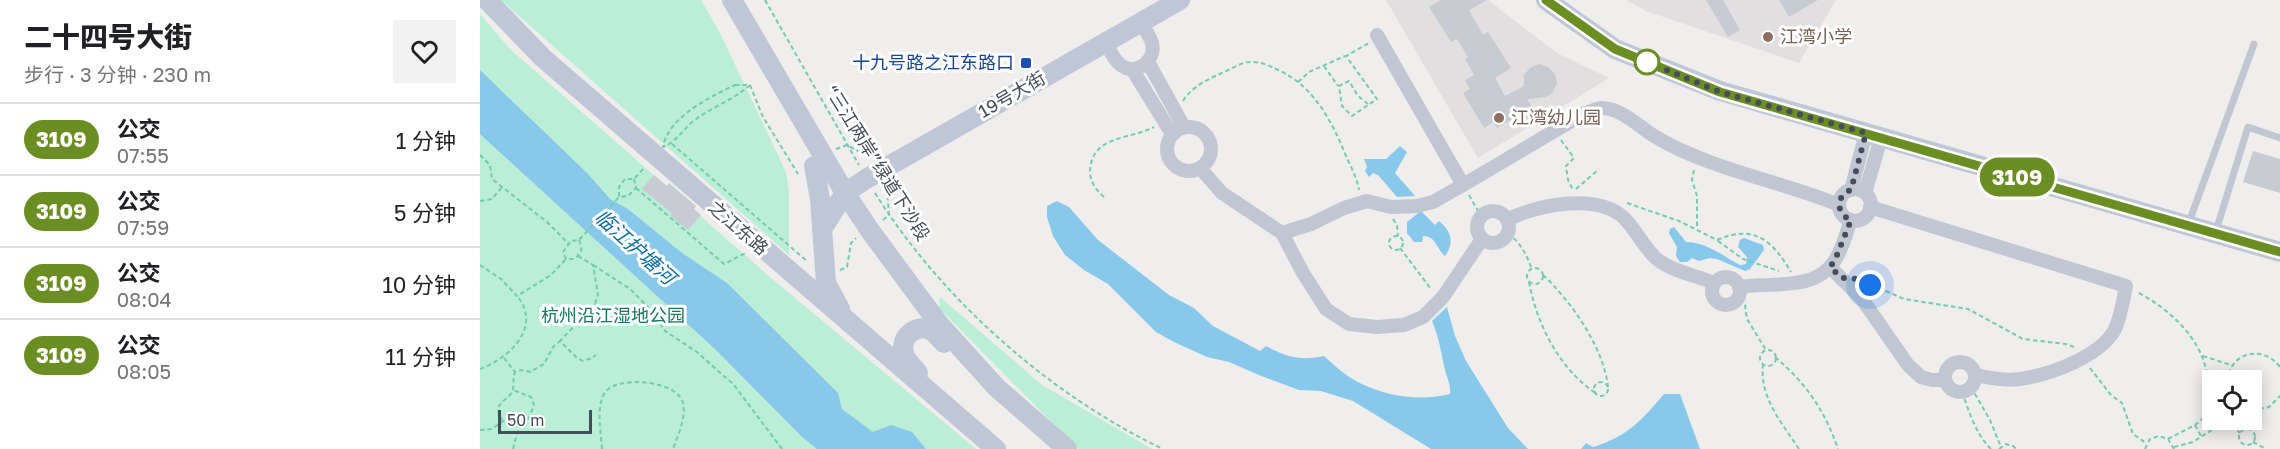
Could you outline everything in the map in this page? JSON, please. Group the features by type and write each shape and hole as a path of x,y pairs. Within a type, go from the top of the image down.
{"main road":[{"name":"之江东路","path":"487,0 543,58 996,449"},
{"path":"719,0 805,168 822,228 826,284 851,325"},
{"path":"732,0 845,193 939,324 997,388 1067,449"},
{"name":"19号大街","path":"845,193 1179,0"},
{"path":"1546,0 1615,49 1720,92 2280,252"},
{"path":"805,168 845,193"},
{"path":"822,228 845,193"},
{"path":"936,398 904,354 903,343 914,329 921,327 932,330 981,383 1002,401 1015,404"}],"street":[{"path":"1105,42 1117,61 1127,68 1136,69 1148,62 1152,54 1152,43 1141,22"},
{"path":"1378,36 1463,185"},
{"path":"1132,69 1163,120 1178,130 1198,128 1208,137 1211,151 1209,158 1200,168 1185,171 1172,163 1167,148 1178,130 1176,114 1148,62"},
{"path":"1282,234 1362,202 1367,201 1391,207 1417,206 1433,202 1585,113 1601,108 1626,116 1654,136 1701,158 1750,177 1809,193 1839,205"},
{"path":"1851,190 1873,135"},
{"path":"1865,193 1856,189 1842,195 1839,205 1842,215 1851,220 1861,219 1866,216 1870,207 1865,193 1873,135"},
{"path":"1200,168 1222,194 1282,234 1326,309 1348,324 1377,327 1404,325 1423,317 1441,300 1482,239"},
{"path":"1508,226 1504,215 1495,211 1485,212 1477,225 1482,239 1487,242 1498,242 1508,226 1527,211 1565,203 1595,204 1621,215 1658,260 1679,271 1714,283"},
{"path":"1870,207 2126,286 2114,330 2099,348 2084,358 2026,378 1951,388 1946,380 1946,370 1958,362 1971,367 1970,385"},
{"path":"1739,292 1730,277 1721,278 1714,283 1712,292 1719,303 1732,303 1739,292 1756,284 1785,285 1822,275 1835,260 1851,220"},
{"path":"1830,267 1879,322 1908,365 1921,377 1946,380"}],"lane":[{"path":"2188,226 2254,44"},
{"path":"2215,233 2248,127 2280,138"}],"path":[{"name":"“三江两岸”绿道下沙段","path":"765,0 866,179 920,257 978,317 1027,362 1082,402 1163,449"},
{"path":"1298,82 1309,72 1346,56 1378,36"},
{"path":"1324,66 1338,86 1342,106 1352,116 1377,99 1346,56"},
{"path":"1176,114 1189,92 1209,79 1248,61 1265,64 1285,73 1315,98 1329,118 1357,181 1362,202"},
{"path":"1338,86 1349,81 1358,96 1368,104"},
{"path":"735,85 750,85 739,95 712,108 690,124 672,144 663,147 665,136 690,110 735,85"},
{"path":"750,85 768,124 805,168"},
{"path":"1104,197 1096,190 1090,177 1090,165 1094,153 1101,146 1144,132 1163,120"},
{"path":"1554,131 1574,158 1566,166 1568,180 1574,192"},
{"path":"672,144 813,266"},
{"path":"831,151 847,145 867,156"},
{"path":"480,155 490,165 492,179 547,222 569,244"},
{"path":"1697,229 1697,196 1692,180 1701,158"},
{"path":"619,197 618,187 625,179 634,179 651,160"},
{"path":"1574,192 1599,169"},
{"path":"634,179 636,188 724,264 754,249"},
{"path":"1463,185 1481,216"},
{"path":"480,201 492,199 502,187"},
{"path":"566,259 563,252 569,244 581,238 619,197 628,196 636,188"},
{"path":"881,222 889,215 887,189"},
{"path":"1574,192 1582,191"},
{"path":"1618,200 1665,215 1697,229 1717,240 1743,260 1783,273 1791,271"},
{"path":"1508,226 1526,253 1531,268"},
{"path":"1717,240 1741,232 1755,236 1780,252 1791,271 1802,281"},
{"path":"839,270 847,267 851,243 861,234"},
{"path":"1400,249 1403,243 1402,238 1396,236 1389,241 1391,248 1400,249 1419,276 1441,300"},
{"path":"517,296 551,275 566,259 574,259 578,256 583,248 581,238"},
{"path":"578,256 630,289 652,312 665,331 697,352 734,385 782,449"},
{"path":"480,265 501,279 517,296 522,302 526,316 523,333 515,348 504,358 480,369"},
{"path":"515,372 522,370 530,372 544,364 553,347 595,304 598,294 593,265"},
{"path":"1531,268 1539,269 1583,325 1604,365 1608,387 1605,395 1597,394 1583,385 1560,358 1536,312 1526,275 1531,268"},
{"path":"1529,282 1537,284 1542,280 1543,275"},
{"path":"1842,278 1859,279 1904,299 1968,309 2023,339 2066,344 2078,350 2111,395 2122,403 2133,434 2146,443"},
{"path":"2126,286 2161,306 2185,329 2202,356 2206,370"},
{"path":"1739,292 1745,305 1747,319 1766,350 1771,351 1809,390 1822,410 1838,449"},
{"path":"595,304 604,318"},
{"path":"560,340 577,358 583,361 596,355"},
{"path":"1766,350 1760,355 1763,364 1761,377 1764,391 1799,449"},
{"path":"2230,370 2231,365 2238,358 2255,353 2273,359 2280,366"},
{"path":"2202,356 2231,365"},
{"path":"1763,364 1771,365 1775,357"},
{"path":"504,358 515,372"},
{"path":"503,421 499,412 500,404 513,390 512,380 515,372"},
{"path":"602,449 600,413 604,395 609,387 626,383 650,382 669,388 678,394 682,401 684,412 674,449"},
{"path":"1597,394 1594,389 1597,383 1604,382 1608,387"},
{"path":"1970,385 1990,420 2000,448 2010,444 2016,449"},
{"path":"1970,385 1972,417 1984,442 1991,449"},
{"path":"513,390 531,397 534,405 530,418 519,425 513,449"},
{"path":"2262,408 2269,407 2280,396"},
{"path":"2168,439 2202,419"},
{"path":"503,421 519,425"},
{"path":"480,430 492,429 503,421"},
{"path":"2195,425 2201,437"},
{"path":"2145,449 2150,439 2159,436 2168,439 2174,448 2193,442 2212,430"},
{"path":"2237,430 2240,433"},
{"path":"2244,430 2240,433 2239,441 2248,447 2253,442 2254,434 2248,430"},
{"path":"2253,442 2266,449"}],"shaded area":[{"name":"江湾幼儿园","path":"1386,0 1488,0 1557,53 1609,78 1478,158"},
{"name":"江湾小学","path":"1626,0 1836,0 1799,63 1646,11"}],"green space":[{"path":"501,0 701,0 721,35 786,172 789,191 789,255"},
{"name":"杭州沿江湿地公园","path":"480,14 510,49 771,278 976,449 480,449"},
{"path":"940,297 1042,385 1152,449 1079,449 1076,447 939,308"}],"water":[{"name":"临江护塘河","path":"480,70 588,174 610,199 628,209 682,253 727,283 838,393 842,409 873,432 891,425 912,432 926,449 817,449 802,437 716,350 480,134"},
{"path":"1400,146 1407,152 1395,173 1415,196 1397,197 1378,175 1373,173 1369,177 1365,171 1367,167 1364,159 1386,159"},
{"path":"1057,201 1069,207 1098,240 1169,295 1194,308 1213,326 1260,351 1266,346 1294,357 1324,356 1352,378 1394,395 1428,397 1450,394 1440,345 1432,321 1447,307 1455,336 1466,361 1508,428 1528,449 1431,449 1353,401 1321,391 1299,390 1229,362 1207,357 1174,342 1156,332 1108,284 1084,270 1065,255 1053,236 1047,217 1047,206"},
{"path":"1421,211 1435,225 1439,221 1449,233 1451,242 1445,256 1431,238 1423,236 1422,242 1414,242 1407,233 1407,222"},
{"path":"1674,227 1686,242 1707,247 1740,265 1746,264 1747,257 1738,247 1740,240 1744,238 1763,245 1764,250 1750,269 1745,271 1710,258 1699,261 1692,258 1687,262 1680,262 1676,256 1677,247 1669,233"},
{"path":"1664,394 1680,394 1700,449 1581,449 1586,443 1593,447 1625,433 1641,420"}],"building":[{"path":"1441,0 1487,0 1469,10 1483,35 1488,32 1511,68 1495,78 1505,96 1524,86 1524,75 1530,68 1539,64 1548,67 1555,74 1557,83 1553,92 1546,97 1527,99 1536,113 1518,123 1515,117 1497,128 1493,122 1484,128 1463,93 1470,89 1465,80 1474,75 1465,59 1468,57 1457,39 1451,42 1429,7"},
{"path":"1706,0 1723,0 1740,30 1728,37"},
{"path":"1779,0 1818,0 1789,17"},
{"path":"2253,151 2280,159 2280,193 2243,182"},
{"path":"654,175 667,186 669,183 696,206 694,209 701,215 688,230 670,215 672,213 642,189"}],"bus line":[{"name":"3109","path":"1546,0 1615,49 1720,92 2280,252"}],"place":[{"name":"江湾小学","path":"1768,37"},
{"name":"十九号路之江东路口","path":"1026,63"},
{"name":"江湾幼儿园","path":"1499,118"}],"route":[{"path":"1647,62 1720,92 1866,133 1851,190 1842,195 1839,205 1842,215 1851,220 1844,241 1830,267 1842,278 1859,279 1870,285"}]}
